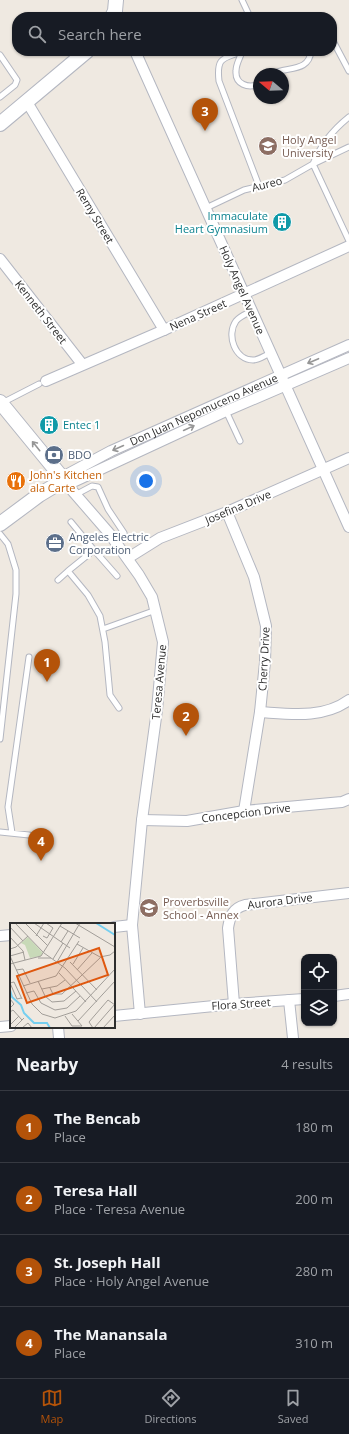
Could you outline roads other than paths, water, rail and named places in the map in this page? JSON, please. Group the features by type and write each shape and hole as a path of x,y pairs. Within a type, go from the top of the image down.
{"street":[{"path":"0,124 81,56"},
{"name":"Holy Angel Avenue","path":"137,56 349,527"},
{"name":"Remy Street","path":"27,102 164,330"},
{"name":"Nena Street","path":"42,382 164,330 349,246"},
{"name":"Kenneth Street","path":"0,259 82,364"},
{"name":"Don Juan Nepomuceno Avenue","path":"0,524 39,495 64,480 68,474 93,460 349,345"},
{"name":"Don Juan Nepomuceno Avenue","path":"64,480 73,482 226,411 349,358"},
{"name":"Teresa Avenue","path":"1,403 128,558 152,597 156,610 163,642 157,710 142,820 132,926 140,1014"},
{"path":"170,425 174,435"},
{"name":"Josefina Drive","path":"128,558 160,538 227,512 349,458"},
{"name":"Cherry Drive","path":"227,512 254,577 265,618 266,662 260,712 244,812"},
{"path":"260,712 296,715 327,712 349,700"},
{"name":"Concepcion Drive","path":"142,820 187,821 244,812 342,802 349,799"},
{"name":"Aurora Drive","path":"234,1004 228,928 230,918 234,911 239,907 246,905 349,893"},
{"path":"115,927 132,926"},
{"path":"0,936 10,935"},
{"path":"337,996 349,994"},
{"name":"Flora Street","path":"115,1016 177,1009 301,999"},
{"path":"289,1000 293,1038"},
{"path":"0,1027 10,1026"},
{"path":"58,1028 59,1038"}],"lane":[{"path":"242,0 248,12"},
{"path":"337,48 349,71"},
{"path":"0,55 17,80 15,84 0,97"},
{"path":"227,56 223,59 218,73 258,186"},
{"path":"240,56 237,64 236,76 240,82 246,86 253,85"},
{"path":"289,69 300,68 309,59 310,56"},
{"path":"0,66 5,62"},
{"path":"349,117 319,151 313,164 349,241"},
{"name":"Aureo","path":"206,208 231,195 258,186 285,180 313,164 349,147"},
{"path":"252,311 238,319 233,326 232,338 236,350 245,358 253,360 271,353"},
{"path":"1,403 42,382"},
{"path":"226,411 240,441"},
{"path":"77,494 92,486 98,487 108,510 124,533"},
{"path":"71,522 117,576"},
{"path":"0,534 8,544 16,570 16,594 0,739"},
{"path":"58,580 94,550"},
{"path":"68,571 88,595 100,616 103,629 110,695 119,708"},
{"path":"103,629 156,610"},
{"path":"12,833 8,807 29,657"},
{"path":"0,832 29,835"}],"place":[{"name":"St. Joseph Hall","path":"205,131"},
{"name":"Holy Angel University","path":"268,146"},
{"name":"Immaculate Heart Gymnasium","path":"282,222"},
{"name":"Entec 1","path":"49,425"},
{"name":"BDO","path":"54,455"},
{"name":"John's Kitchen ala Carte","path":"16,481"},
{"name":"Angeles Electric Corporation","path":"55,543"},
{"name":"The Bencab","path":"47,682"},
{"name":"Teresa Hall","path":"186,736"},
{"name":"The Manansala","path":"41,861"},
{"name":"Proverbsville School - Annex","path":"149,908"}]}
